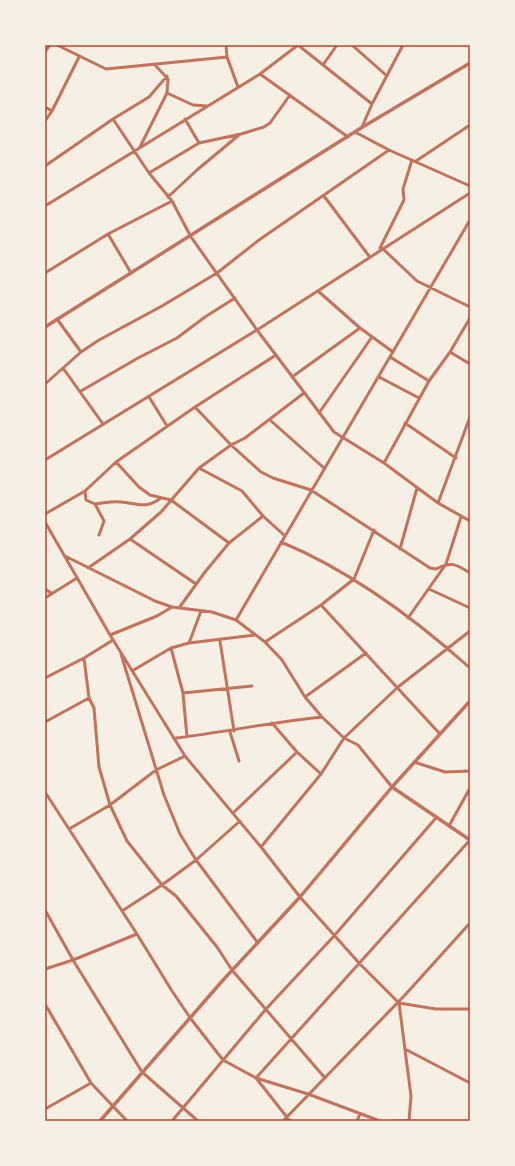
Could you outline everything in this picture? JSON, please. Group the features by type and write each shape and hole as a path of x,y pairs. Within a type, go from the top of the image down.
{"street":[{"path":"45,52 50,45"},
{"path":"57,45 106,69 227,57"},
{"path":"226,45 227,57 238,87"},
{"path":"45,206 260,74 298,45 372,104"},
{"path":"323,65 337,45"},
{"path":"352,45 387,76"},
{"path":"361,128 403,45"},
{"path":"45,121 52,111 79,57"},
{"path":"45,327 191,237 361,128 470,63"},
{"path":"139,149 167,93 169,81 167,76 155,65"},
{"path":"260,74 290,94 348,137"},
{"path":"45,166 113,119 149,97 167,76"},
{"path":"167,93 193,105 207,106"},
{"path":"148,173 198,144 241,134 270,123 290,94"},
{"path":"45,107 52,111"},
{"path":"113,119 148,173 172,201 191,237 234,298 334,432 343,439 384,463 438,503 470,521"},
{"path":"185,119 198,144"},
{"path":"381,249 404,200 403,189 414,160 470,125"},
{"path":"355,132 389,150 470,186"},
{"path":"168,197 197,170 241,134"},
{"path":"45,384 81,352 105,336 162,306 217,273 259,240 389,150"},
{"path":"45,460 257,330 369,256 470,193"},
{"path":"324,196 369,256"},
{"path":"45,273 108,234 172,201"},
{"path":"236,620 470,220"},
{"path":"108,234 131,273"},
{"path":"381,249 417,281 470,307"},
{"path":"318,291 360,328 393,352"},
{"path":"81,392 138,358 177,338 234,298"},
{"path":"384,463 429,381 450,352 470,318"},
{"path":"57,320 81,352"},
{"path":"292,377 360,328"},
{"path":"320,413 372,337"},
{"path":"450,352 470,364"},
{"path":"45,514 85,491 116,462 195,406 276,355"},
{"path":"390,357 429,381"},
{"path":"64,368 103,424"},
{"path":"379,377 419,398"},
{"path":"88,568 130,539 161,512 199,468 231,445 245,438 304,393"},
{"path":"149,397 168,426"},
{"path":"195,406 231,445 261,472 273,478 311,490 434,570 446,564 453,564 470,573"},
{"path":"438,503 470,417"},
{"path":"270,420 324,468"},
{"path":"405,423 456,458"},
{"path":"116,462 139,487 150,495 171,500 229,543"},
{"path":"199,468 242,490 263,516 285,536"},
{"path":"400,549 417,488"},
{"path":"85,491 86,500 95,504 120,502 142,506 153,504 161,498"},
{"path":"95,504 104,521 99,534"},
{"path":"179,608 229,543 263,516"},
{"path":"408,618 446,564 461,517"},
{"path":"45,522 110,635 176,738 185,756 240,821 300,897 334,936 398,1003 411,1096 410,1121 394,1121"},
{"path":"265,642 321,605 354,579 374,530"},
{"path":"130,539 196,584"},
{"path":"281,542 354,579 448,648 470,668"},
{"path":"64,555 155,601 172,607 227,616 236,620 265,642 282,660 305,697 322,717 344,738 361,748 392,787 435,819 470,840 256,1078"},
{"path":"45,598 78,578"},
{"path":"45,589 51,593"},
{"path":"429,589 470,608"},
{"path":"321,605 440,734"},
{"path":"110,635 157,616 172,607"},
{"path":"189,643 201,611"},
{"path":"261,847 321,774 344,738 398,687 470,631"},
{"path":"132,671 171,648 189,643 255,635"},
{"path":"45,678 84,658 113,640"},
{"path":"220,640 226,688 234,731"},
{"path":"171,648 183,693 187,737"},
{"path":"119,649 156,770 180,834 196,860 258,943"},
{"path":"305,697 366,653"},
{"path":"84,658 89,698 94,708 99,767 110,805 127,841 162,886 176,896 217,947 232,970 325,1078"},
{"path":"183,693 252,686"},
{"path":"45,722 89,698"},
{"path":"100,1121 142,1072 191,1019 232,970 300,897 392,787 470,701"},
{"path":"176,738 230,732 272,722 322,717"},
{"path":"272,722 297,752 321,774"},
{"path":"230,732 239,761"},
{"path":"233,813 297,752"},
{"path":"69,829 110,805 156,770 185,756"},
{"path":"414,762 445,772 470,771"},
{"path":"448,827 470,788"},
{"path":"45,792 191,1019 223,1060 256,1078 308,1094 380,1121"},
{"path":"172,1121 266,1009 334,936 435,819"},
{"path":"122,911 162,886 196,860 240,821"},
{"path":"45,910 73,960 142,1072 198,1121"},
{"path":"283,1121 398,1003 470,923"},
{"path":"45,969 73,960 137,934"},
{"path":"398,1003 436,1009 470,1009"},
{"path":"45,1005 91,1083 127,1121"},
{"path":"405,1049 470,1083"},
{"path":"256,1078 290,1121"},
{"path":"45,1109 91,1083"},
{"path":"357,1121 360,1114"}]}
